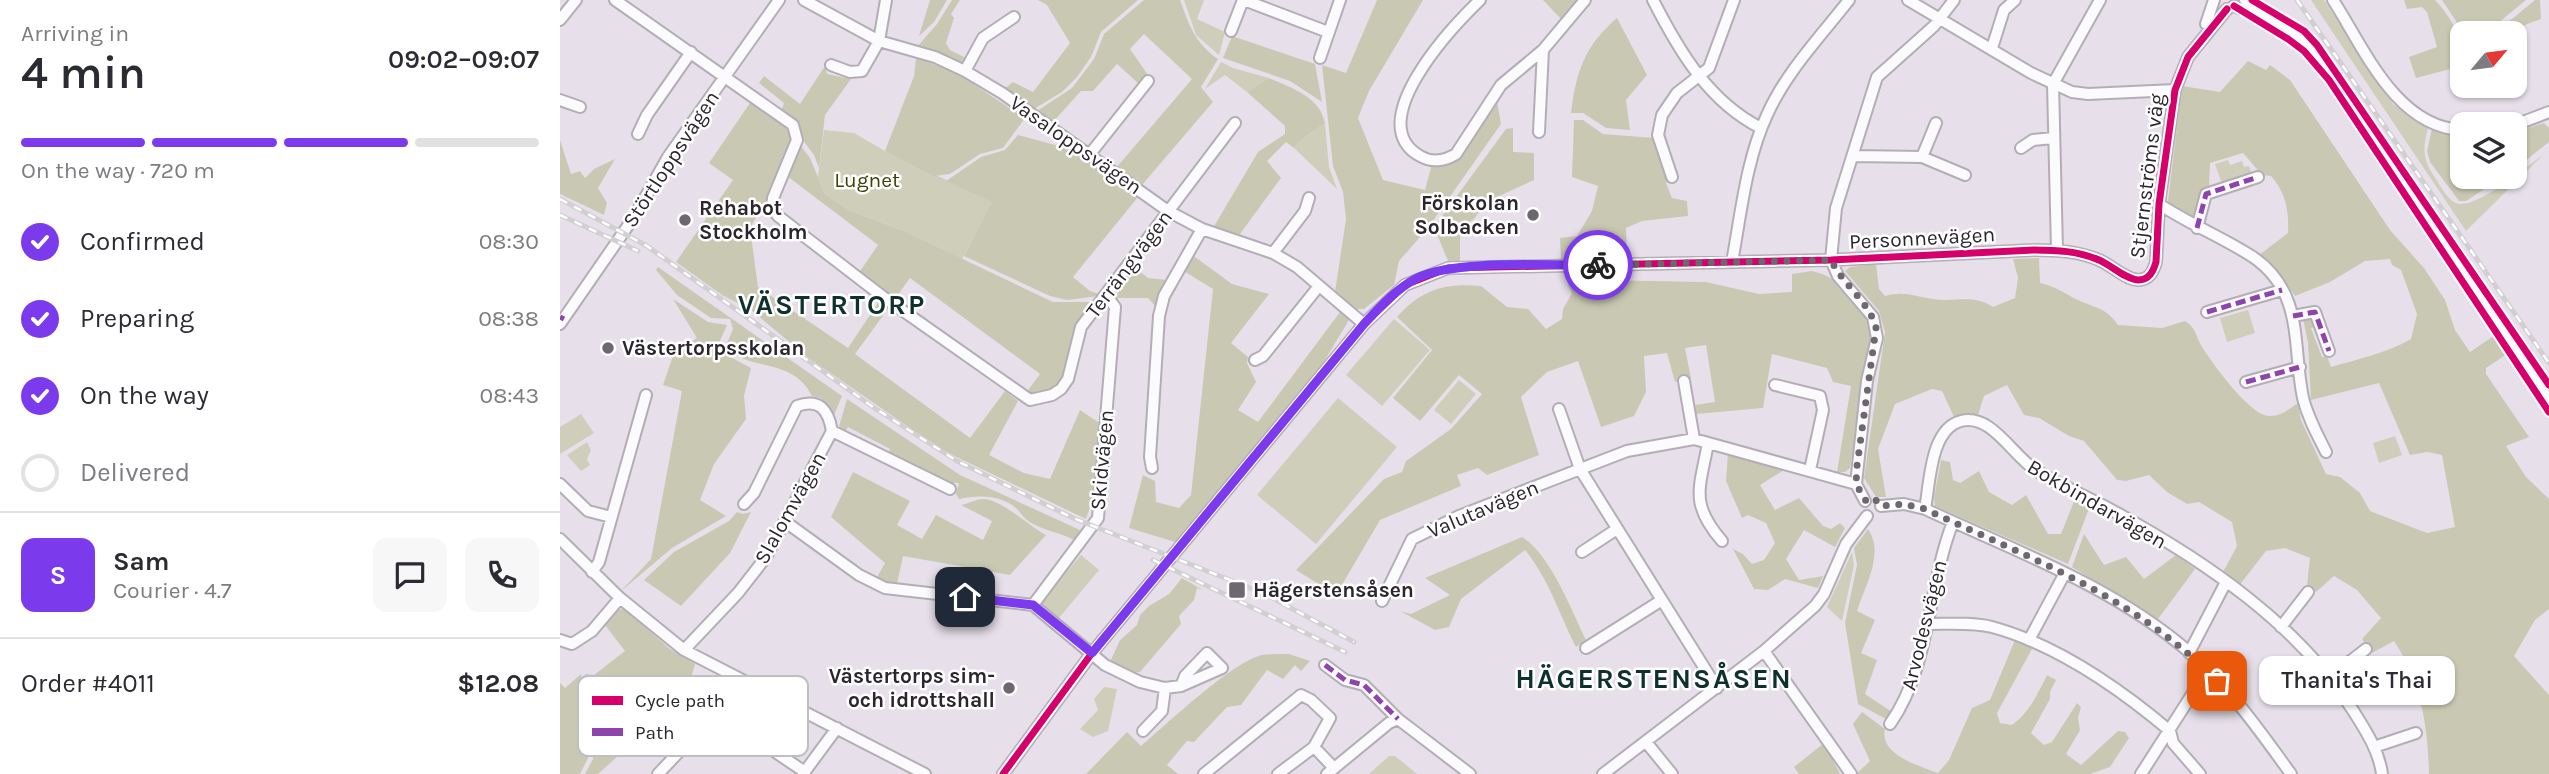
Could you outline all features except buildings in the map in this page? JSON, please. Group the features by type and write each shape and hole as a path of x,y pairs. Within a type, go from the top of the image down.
{"street":[{"path":"560,20 576,0"},
{"name":"Terrängvägen","path":"615,0 787,120 797,134 773,198 772,208 778,216 1030,400 1042,399 1061,389 1068,379 1081,327 1235,123"},
{"name":"Störtloppsvägen","path":"561,320 634,217 668,157 779,0"},
{"name":"Vasaloppsvägen","path":"804,0 879,41 935,57 965,71 1090,154 1168,211 1202,229 1273,253 1320,286 1364,324"},
{"path":"831,65 850,72 862,71 879,41 886,0"},
{"path":"1231,31 1244,0 1328,32"},
{"path":"1320,58 1340,0"},
{"path":"1480,0 1429,61 1402,105 1402,135 1417,155 1433,161 1456,154 1494,93 1543,50 1585,0"},
{"path":"1653,0 1699,76 1732,111 1761,128"},
{"path":"1672,177 1658,135 1660,123 1671,99 1709,68 1718,50 1734,0"},
{"path":"1732,262 1761,128 1780,90 1849,0"},
{"path":"1908,0 2053,84 2081,94 2175,90"},
{"path":"1866,501 1856,484 1876,328 1873,317 1838,275 1831,260 1836,208 1877,77 1941,19 1954,0"},
{"path":"1992,48 2004,10 2015,0"},
{"path":"2057,250 2053,84 2100,0"},
{"path":"2214,0 2220,7 2233,5 2274,22"},
{"name":"Stjernströms väg","path":"2148,277 2156,262 2159,204 2175,90 2183,66 2199,40 2214,0"},
{"path":"2245,0 2307,46 2330,74 2549,401"},
{"path":"2333,0 2390,89 2409,108 2431,123 2450,127"},
{"name":"Stjernströms väg","path":"2199,40 2233,5"},
{"path":"965,71 982,38 1014,17"},
{"path":"1539,132 1543,50"},
{"path":"638,134 691,52"},
{"path":"1090,154 1148,81"},
{"path":"560,100 580,107"},
{"path":"2527,121 2549,112"},
{"path":"1922,157 1936,123"},
{"path":"2021,148 2033,140 2053,138"},
{"path":"1854,156 1922,157 1965,175"},
{"path":"2197,228 2206,194 2258,177"},
{"path":"1273,253 1305,211 1309,198"},
{"path":"2159,204 2253,258 2282,290 2293,316 2308,418 2326,452"},
{"path":"1152,468 1150,457 1160,316 1164,296 1202,229"},
{"name":"Personnevägen","path":"1003,774 1092,653 1364,324 1405,285 1448,268 1831,260 2057,250 2101,260 2135,279 2148,277"},
{"path":"1255,360 1263,356 1320,286"},
{"path":"2207,312 2282,290"},
{"name":"Skidvägen","path":"1033,605 1098,518 1115,307 1107,296"},
{"path":"2293,316 2315,312 2329,351"},
{"path":"2246,383 2300,367"},
{"path":"1684,381 1694,439"},
{"path":"1775,385 1820,396 1823,410 1811,470"},
{"path":"592,572 599,562 646,396"},
{"path":"744,504 754,494 797,406 810,401 820,404 830,417 832,431"},
{"path":"1559,409 1580,469 1717,688"},
{"name":"Bokbindarvägen","path":"1925,509 1937,446 1943,433 1963,421 1979,421 2036,471 2148,531 2226,582 2281,627 2330,677 2374,747 2382,774"},
{"name":"Slalomvägen","path":"684,650 738,593 766,557 787,523 832,431 950,489"},
{"name":"Valutavägen","path":"1382,601 1412,539 1459,516 1628,451 1694,439 1856,484"},
{"path":"1708,443 1698,498 1706,520 1723,541"},
{"path":"560,484 588,511 611,517"},
{"path":"1867,516 1863,509 1866,501 1874,498 1881,506"},
{"path":"1881,506 1904,504 1925,509 2065,573 2140,615 2189,653 2207,671 2241,707 2291,774"},
{"path":"1867,516 1876,516 1881,506"},
{"path":"1603,774 1764,651 1819,602 1846,544 1867,516"},
{"name":"Arvodesvägen","path":"1890,724 1912,684 1943,550 1953,522"},
{"path":"787,523 859,575 885,587 1033,605 1121,674 1165,688 1181,686"},
{"path":"1582,552 1617,529"},
{"path":"560,539 620,598 684,650 735,676"},
{"path":"2029,640 2065,573"},
{"path":"2189,653 2226,582"},
{"path":"2281,627 2308,592"},
{"path":"560,640 572,644 583,638 620,598"},
{"path":"1586,648 1662,600"},
{"path":"1927,624 1991,627 2029,640 2085,669 2170,731 2173,743 2200,774"},
{"path":"2330,677 2366,649"},
{"path":"1764,651 1851,774"},
{"path":"1325,665 1345,680 1364,685 1398,719 1470,774"},
{"path":"2141,774 2207,671"},
{"path":"1143,731 1162,710 1165,688"},
{"path":"1204,774 1301,695 1311,700 1330,718 1314,747 1278,774"},
{"path":"808,713 925,774"},
{"path":"1314,747 1330,771 1398,719"},
{"path":"778,756 804,773 837,728"},
{"path":"2374,747 2416,733"},
{"path":"1646,742 1672,774"},
{"path":"658,774 675,756"}],"green space":[{"path":"930,0 947,0 934,22 919,36"},
{"path":"952,0 960,0 951,14 954,18 946,43 950,50 966,58 962,63 917,47 937,24"},
{"path":"1038,0 1138,0 1101,32 1091,57 1077,77 1062,92 1034,109 1004,89 1013,82 1033,92 1070,43 1047,5"},
{"path":"1144,0 1180,0 1198,40 1218,59 1201,87 1213,102 1142,185 1116,168 1192,79 1144,34 1130,49 1148,75 1139,84 1117,64 1093,91 1081,91 1052,123 1037,111 1072,88 1094,59 1104,34"},
{"path":"1184,0 1204,0 1197,19 1225,32 1219,55 1196,35"},
{"path":"1377,0 1423,0 1369,91 1358,118 1383,180 1425,190 1432,164 1444,164 1496,96 1501,124 1428,228 1399,261 1394,285 1364,309 1355,309 1335,292 1346,219 1343,192 1333,166 1322,65 1346,73"},
{"path":"1543,0 1579,0 1561,19"},
{"path":"2311,0 2324,0 2393,104 2428,128 2424,149 2426,160 2447,196 2456,203 2464,204 2495,189 2509,189 2466,231"},
{"path":"2404,0 2435,0 2442,7 2451,21 2450,69 2416,78 2409,57 2437,47 2427,12 2422,7 2407,9"},
{"path":"2442,0 2526,0 2501,21 2456,21"},
{"path":"2535,0 2540,0 2541,19 2527,24 2527,21 2510,21"},
{"path":"1617,18 1647,75 1626,100 1630,130 1606,128 1583,113 1571,113 1584,60 1597,38"},
{"path":"1232,36 1315,64 1322,102 1290,81 1223,58"},
{"path":"916,58 955,72 1025,118 1003,148 980,154 950,174 934,176 885,151 914,76"},
{"path":"2248,61 2266,70 2270,65 2290,80 2390,230 2424,268 2445,300 2455,330 2470,352 2495,335 2507,354 2486,368 2486,374 2529,437 2506,446 2526,477 2549,499 2549,609 2535,620 2514,656 2549,695 2549,774 2429,774 2425,722 2411,672 2394,641 2372,653 2362,639 2381,618 2357,590 2334,576 2316,592 2307,585 2310,558 2285,548 2266,551 2238,587 2222,574 2237,546 2232,522 2199,502 2187,504 2167,492 2149,475 2126,481 2117,480 2084,441 2069,436 2039,418 2024,415 2007,385 1984,396 1978,415 1969,414 1955,419 1942,391 1932,389 1895,404 1878,449 1886,497 1876,497 1864,478 1885,332 1879,311 1845,271 1850,267 1876,264 1879,289 1885,296 1908,294 1937,300 1975,300 1993,307 2015,298 2018,278 2013,259 2039,258 2040,283 2104,311 2118,325 2162,328 2185,321 2189,323 2221,374 2256,411 2274,416 2298,403 2301,420 2326,474 2340,477 2360,493 2370,511 2427,533 2455,527 2442,455 2427,452 2410,455 2379,383 2311,400 2308,343 2303,318 2310,316 2317,326 2311,328 2322,357 2327,356 2331,367 2402,344 2411,339 2417,314 2401,270 2392,265 2390,259 2365,261 2330,282 2295,296 2277,271 2259,255 2288,233 2288,217 2283,196 2271,176 2262,175 2243,153 2210,163 2209,188 2196,220 2173,208 2168,201 2182,86 2220,92"},
{"path":"1221,62 1269,78 1247,92 1225,75 1205,89"},
{"path":"825,66 827,74 851,79 825,115 819,168 814,155 781,111 784,103 759,83 764,76 800,104"},
{"path":"1269,78 1312,100 1325,124 1303,138 1294,148 1286,142 1267,161 1281,178 1240,234 1213,228 1258,152 1285,134 1285,126 1247,92"},
{"path":"752,100 785,126 793,137 770,212 758,214 750,228 758,287 848,348 880,300 890,306 855,354 970,438 1005,391 1018,401 989,455 1024,473 1050,479 1080,410 1101,424 1094,494 1086,519 942,450 810,359 751,310 722,295 676,262 733,180 709,163"},
{"path":"1574,120 1583,120 1603,134 1654,138 1670,180 1666,183 1672,198 1687,201 1688,216 1642,221 1626,228 1627,259 1561,260 1560,238 1577,236 1592,211 1598,186 1572,177"},
{"path":"2544,123 2549,128 2549,142 2527,159 2527,128"},
{"path":"1325,124 1329,167 1337,189 1294,148 1303,138"},
{"path":"1513,128 1513,152 1534,153 1534,180 1486,202 1474,219 1466,224 1460,237 1460,262 1448,261 1434,227 1506,129"},
{"path":"2432,129 2450,133 2450,189 2430,162 2427,151"},
{"name":"Lugnet","path":"824,130 854,133 885,151 993,202 962,259 906,232 849,210 825,194 818,177"},
{"path":"1018,135 1074,150 1138,197 1073,277 1090,291 1099,294 1098,296 1067,300 1050,296 964,256 992,202 946,181 981,157 1005,150"},
{"path":"560,140 571,174 580,171 585,178 594,169 615,159 598,188 607,203 604,215 560,194"},
{"path":"800,145 810,158 825,194 849,210 906,232 1053,302 1094,302 1074,336 1057,387 1040,395 1026,393 1040,374 910,278 895,299 858,274 878,245 787,176"},
{"path":"2543,155 2527,171 2527,167"},
{"path":"2228,160 2230,165 2242,161 2244,167 2249,166 2252,174 2222,184 2215,164"},
{"path":"2450,189 2484,189 2466,201 2459,201"},
{"path":"1191,254 1232,284 1269,294 1231,343 1248,357 1247,363 1256,382 1238,410 1258,422 1340,312 1349,320 1316,375 1175,542 1129,528 1143,475 1155,481 1156,502 1179,508 1191,495 1213,289 1182,270"},
{"path":"1133,266 1148,278 1167,280 1157,308 1148,298 1115,298"},
{"path":"658,267 842,396 834,415 821,398 812,396 793,375 734,354 726,345 733,329 730,319 711,318 677,295 656,270"},
{"path":"1812,271 1833,280 1851,295 1864,314 1872,335 1850,468 1845,472 1837,472 1851,386 1833,382 1827,368 1772,354 1763,408 1696,414 1695,405 1715,402 1706,345 1685,348 1691,378 1675,382 1667,353 1644,356 1646,392 1634,416 1601,427 1578,361 1547,372 1521,397 1539,455 1487,475 1478,468 1457,475 1461,486 1380,520 1336,595 1296,570 1384,479 1402,472 1406,461 1451,429 1482,394 1459,375 1420,421 1393,398 1432,350 1397,317 1425,294 1445,287 1481,286 1507,307 1528,309 1546,329 1562,319 1563,309 1572,293 1568,285 1595,280 1706,282 1759,294 1792,292 1792,274"},
{"path":"673,299 708,322 727,325 719,343 723,353 751,368 744,396 746,419 714,464 700,500 726,516 672,548 620,592 651,559 682,391 663,385 674,353 697,338"},
{"path":"2248,310 2255,333 2227,342 2220,318"},
{"path":"1394,319 1430,350 1382,406 1346,375"},
{"path":"1459,380 1476,394 1451,424 1434,410"},
{"path":"1338,398 1397,447 1316,544 1257,495"},
{"path":"847,399 960,475 1080,530 1074,540 1034,524 1010,504 997,498 982,496 959,499 956,494 959,483 941,483 888,455 890,449 848,427 845,432 838,430"},
{"path":"581,414 594,433 560,454 560,427"},
{"path":"2395,436 2402,455 2379,463 2373,443"},
{"path":"587,442 591,450 587,459 590,465 581,471 567,455"},
{"path":"1728,453 1784,470 1760,485 1775,510 1799,498 1823,526 1831,529 1840,523 1845,528 1835,547 1804,530 1786,559 1799,580 1823,576 1818,588 1785,579 1768,590 1754,589 1733,549 1743,554 1752,564 1764,560 1775,543 1766,523 1748,515 1742,518 1726,481"},
{"path":"1941,460 1950,462 1953,480 1960,483 1979,471 1989,492 2012,505 2026,495 2048,534 2061,534 2075,499 2090,506 2068,564 1935,506"},
{"path":"853,472 910,501 897,525 922,539 936,515 983,540 992,521 961,505 983,499 998,503 1046,535 1010,575 903,556 897,584 876,579 885,563 831,517"},
{"path":"737,512 751,512 730,553 681,606 644,580 674,552 729,521"},
{"path":"1868,529 1875,548 1874,559 1857,611 1875,620 1861,653 1877,660 1865,694 1892,712 1886,719 1858,704 1845,623 1857,565 1854,548"},
{"path":"2084,534 2104,565 2126,557 2144,579 2176,555 2195,569 2158,619 2072,567"},
{"path":"1522,537 1542,556 1567,599 1586,640 1576,647 1547,585 1525,550 1461,599 1449,627 1435,630 1400,611 1411,614 1450,595 1425,578"},
{"path":"1852,552 1854,565 1842,621 1827,607"},
{"path":"1081,555 1099,570 1059,618 1040,603"},
{"path":"1182,578 1203,590 1197,588 1194,600 1179,616 1181,624 1140,672 1132,673 1110,662 1120,640 1137,625 1140,615 1169,594"},
{"path":"624,609 670,649 695,664 692,676 585,676 594,675 625,651 605,625 618,610"},
{"path":"2015,640 2033,647 1997,713 2000,723 2012,725 2024,714 2047,675 2056,680 2050,692 2050,699 2031,733 2044,745 2052,742 2077,703 2081,707 2078,718 2080,730 2066,754 2081,765 2118,731 2125,732 2129,738 2110,767 2090,774 1856,774 1870,761 1853,724 1862,712 1885,729 1888,746 1894,753 1938,773 1949,760 1972,708 1990,700"},
{"path":"1289,654 1310,661 1301,671 1295,665 1283,679 1267,670 1241,705 1227,707 1194,742 1187,741 1167,765 1178,774 1086,774 1127,732 1141,746 1234,669 1262,655"},
{"path":"578,677 578,756 588,758 580,774 560,774 560,683 565,688"},
{"path":"1104,687 1117,689 1108,731 1093,737 1080,729 1098,710 1094,699"},
{"path":"1824,743 1840,774 1799,774 1794,767"},
{"path":"593,756 618,756 598,774 585,774"},
{"path":"1389,756 1395,756 1417,774 1369,774"}],"railway":[{"path":"2297,0 2549,363"},
{"path":"560,199 647,246 873,407 957,461 1073,518 1263,593 1354,642"},
{"path":"560,215 638,251"},
{"path":"1153,560 1345,652"}],"marked path":[{"path":"2197,228 2206,194 2258,177"},
{"path":"2207,312 2282,290"},
{"path":"2293,316 2315,312 2329,351"},
{"path":"560,317 564,319"},
{"path":"2246,382 2300,367"},
{"path":"1325,665 1345,680 1364,685 1398,719"}],"cycle path":[{"path":"2252,0 2304,31 2317,45 2549,385"},
{"path":"2234,6 2304,51 2329,80 2549,412"},
{"path":"1003,774 1092,653 1364,324 1405,285 1448,268 1831,260 2034,250 2091,257 2128,277 2145,279 2156,262 2159,204 2175,90 2188,57 2227,9"}],"way so far":[{"path":"1598,265 1831,260 1838,275 1873,317 1876,328 1877,338 1867,381 1857,466 1856,484 1866,501 1874,498 1881,506 1904,504 1925,509 2104,593 2165,633 2217,681"}],"place":[{"name":"Förskolan Solbacken","path":"1533,215"},
{"name":"Rehabot Stockholm","path":"685,220"},
{"name":"Västertorpsskolan","path":"608,348"},
{"name":"Hägerstensåsen","path":"1237,590"},
{"name":"Thanita's Thai","path":"2217,681"},
{"name":"Västertorps sim- och idrottshall","path":"1009,688"}],"district":[{"name":"VÄSTERTORP","path":"832,304"},
{"name":"HÄGERSTENSÅSEN","path":"1654,678"}],"route":[{"path":"965,597 1033,605 1092,653 1364,324 1405,285 1423,275 1448,268 1598,265"}]}
